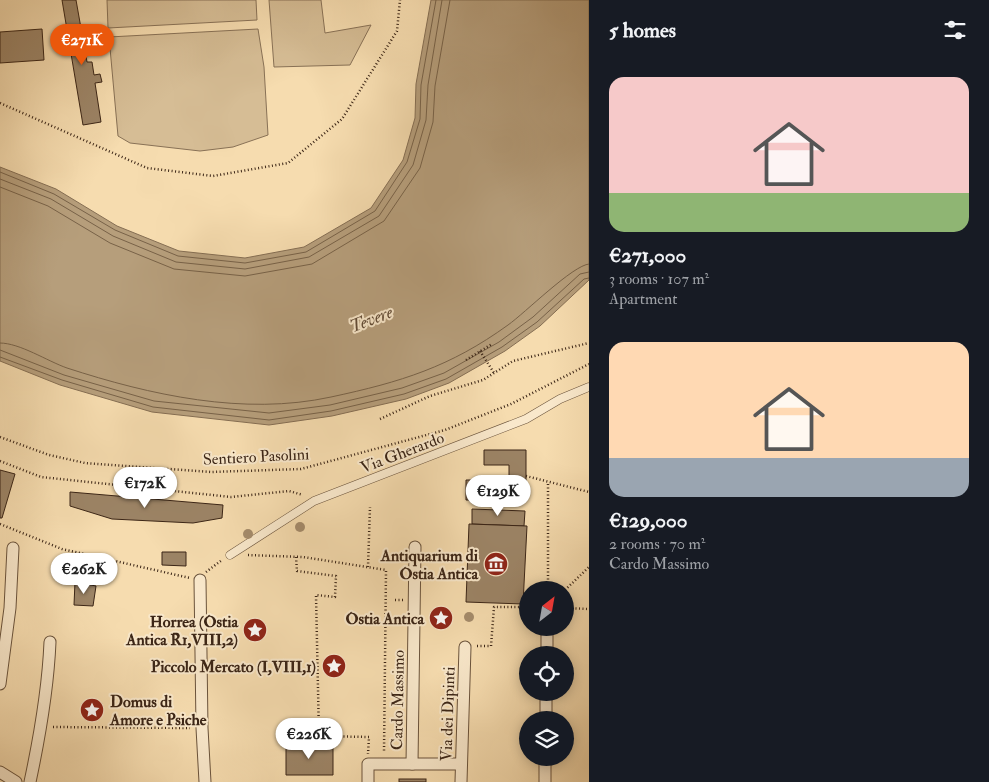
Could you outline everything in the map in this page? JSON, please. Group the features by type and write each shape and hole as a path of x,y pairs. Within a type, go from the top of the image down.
{"street":[{"name":"Cardo Massimo","path":"412,764 416,547"},
{"path":"0,684 10,608 12,548"},
{"path":"200,580 202,728 205,782"},
{"path":"30,782 49,684 50,642"},
{"name":"Via dei Dipinti","path":"461,782 465,647"},
{"path":"368,782 368,764 461,764"},
{"path":"545,766 545,782"},
{"path":"0,772 16,782"}],"lane":[{"name":"Via Gherardo","path":"230,555 314,501 526,419 560,399 589,387"}],"path":[{"path":"0,103 147,168 213,176 288,163 342,119 397,31 400,0"},
{"path":"380,419 430,396 483,380 513,361 589,343"},
{"path":"466,360 492,344"},
{"path":"480,351 494,373"},
{"name":"Sentiero Pasolini","path":"0,437 49,455 86,463 211,472 301,469 445,430 511,404 589,364"},
{"path":"0,461 41,477 231,497 289,491 314,501"},
{"path":"526,476 589,492"},
{"path":"548,483 548,581"},
{"path":"368,567 370,507"},
{"path":"0,524 62,549 200,580 209,569 230,555 296,557 386,570 384,764"},
{"path":"296,557 297,571 336,576 335,597 316,595 318,736 368,737 368,764"},
{"path":"574,581 589,567"},
{"path":"395,600 404,600"},
{"path":"465,647 491,646 494,607 519,607"},
{"path":"574,608 589,609"},
{"path":"42,727 202,728"}],"shaded area":[{"path":"107,0 256,0 257,20 108,28"},
{"path":"269,0 321,0 325,33 371,25 350,65 274,67"},
{"path":"258,29 264,67 268,135 233,147 200,151 130,143 118,136 109,37"}],"water":[{"name":"Tevere","path":"431,0 589,0 589,280 540,326 505,351 449,383 406,399 332,416 269,425 152,412 60,385 0,361 0,167 56,189 117,226 179,251 245,258 304,247 371,208 403,160 415,118 416,84"}],"building":[{"path":"62,0 76,0 87,62 92,62 94,75 100,74 102,82 95,83 101,122 83,125"},
{"path":"42,29 44,60 0,63 0,32"},
{"path":"484,450 526,450 526,501 466,500 466,480 509,480 509,465 484,465"},
{"path":"0,470 15,474 2,518 0,518"},
{"path":"70,492 223,505 222,518 193,523 112,519 70,506"},
{"path":"472,509 525,511 524,526 472,524"},
{"name":"Antiquarium di Ostia Antica","path":"469,524 527,526 524,581 519,581 519,604 466,602"},
{"path":"162,552 186,552 186,566 162,565"},
{"path":"75,582 96,586 93,606 74,605"},
{"path":"286,744 333,745 333,775 286,775"},
{"path":"399,779 426,779 426,782 399,782"}],"place":[{"name":"Antiquarium di Ostia Antica","path":"496,564"},
{"name":"Ostia Antica","path":"441,618"},
{"name":"Horrea (Ostia Antica R1,VIII,2)","path":"255,630"},
{"name":"Piccolo Mercato (I,VIII,1)","path":"334,666"},
{"name":"Domus di Amore e Psiche","path":"92,710"}]}
